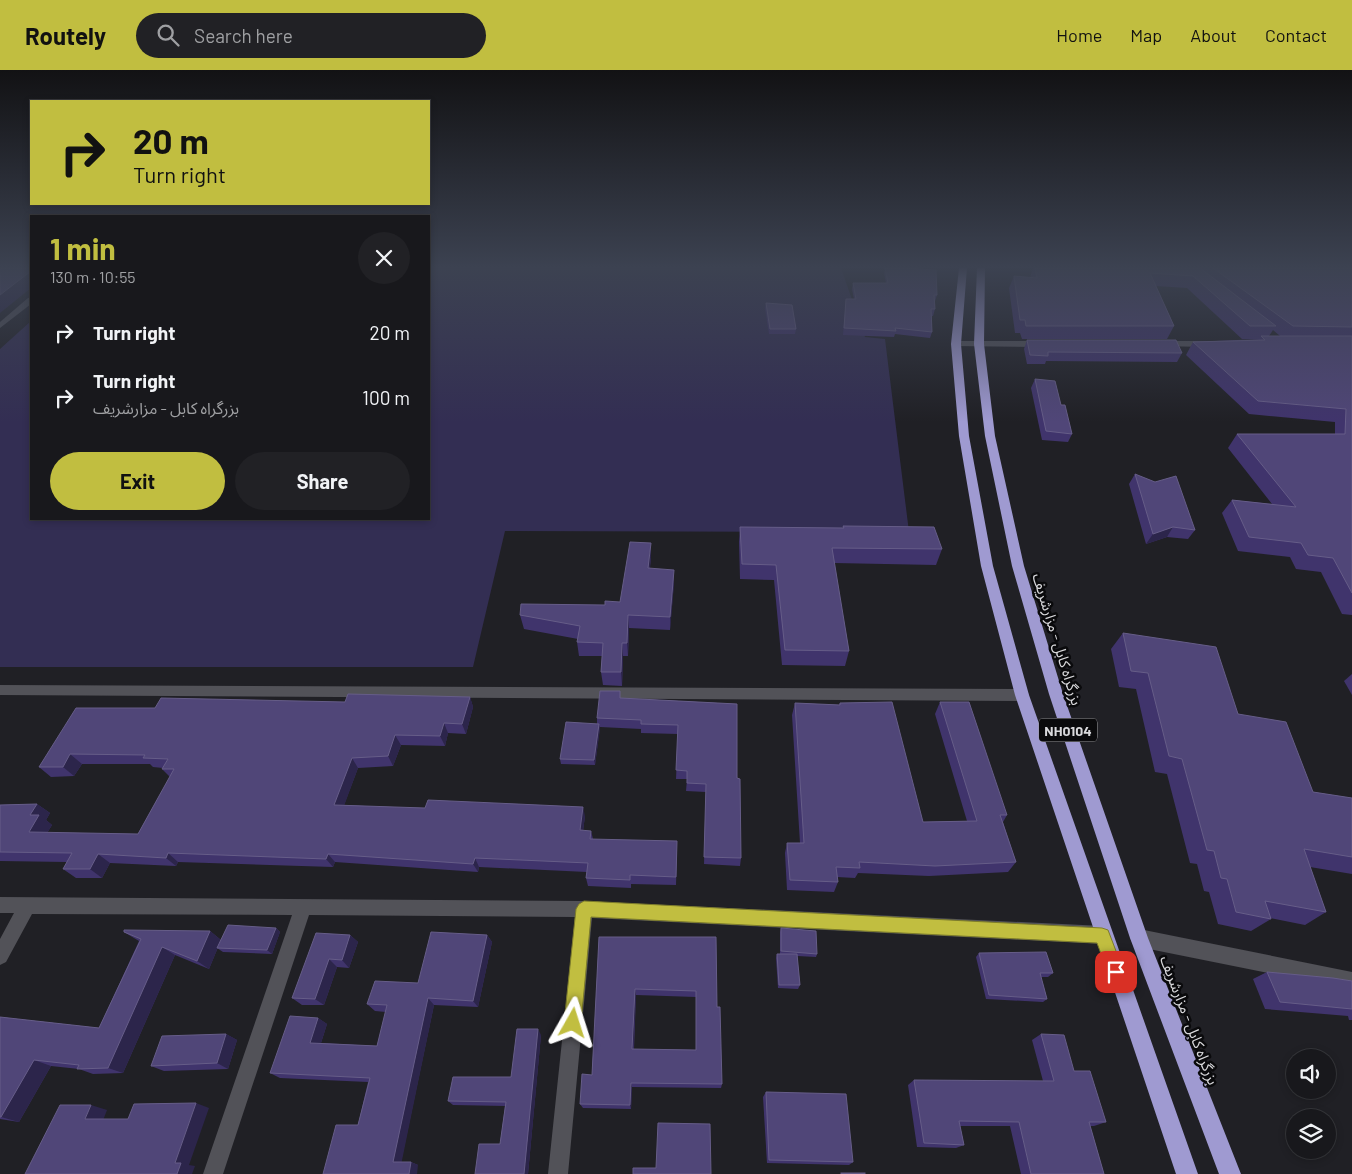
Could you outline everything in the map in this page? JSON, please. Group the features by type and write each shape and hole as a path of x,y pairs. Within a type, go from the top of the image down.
{"highway":[{"name":"NH0104","path":"958,320 956,344 964,436 988,566 1022,695 1102,935 1187,1174"},
{"name":"بزرگراه کابل - مزارشریف","path":"980,320 979,344 990,436 1018,566 1056,694 1140,938 1230,1174"}],"street":[{"path":"956,344 1048,344"},
{"path":"1155,344 1214,344"},
{"path":"0,690 1022,695"},
{"path":"0,905 584,909 1102,935"},
{"path":"0,956 28,905"},
{"path":"213,1174 303,907"},
{"path":"558,1174 584,909"},
{"path":"1140,938 1352,981"}],"shaded area":[{"path":"430,320 859,320 865,337 885,339 909,532 505,531 473,667 0,667 0,349 30,322 30,520 430,520"}],"building":[{"path":"769,320 794,320 796,329 770,329"},
{"path":"845,320 931,320 932,332 895,328 896,331 844,328"},
{"path":"1020,320 1171,320 1174,326 1026,326 1025,320"},
{"path":"1243,320 1268,320 1276,326 1250,326"},
{"path":"1284,320 1352,320 1352,327 1293,326"},
{"path":"1261,336 1352,336 1352,593 1333,558 1308,555 1301,543 1249,537 1232,500 1296,507 1237,434 1345,434 1346,409 1258,401 1193,342 1265,340"},
{"path":"1027,340 1176,340 1182,353 1048,352 1048,356 1030,355"},
{"path":"1035,379 1055,381 1061,405 1065,405 1072,434 1046,431"},
{"path":"1135,474 1155,482 1176,476 1195,530 1173,527 1153,534"},
{"path":"843,526 934,527 942,549 832,548 849,651 785,650 776,565 742,564 740,527 844,528"},
{"path":"630,542 651,543 648,568 674,570 670,617 628,615 627,643 622,643 621,672 601,672 603,643 577,642 580,626 520,615 521,604 605,605 605,601 620,602"},
{"path":"1123,633 1216,647 1238,714 1286,722 1313,792 1352,798 1352,857 1304,849 1326,912 1265,901 1271,919 1236,912 1227,879 1221,878 1214,851 1207,850 1182,759 1169,756 1148,673 1131,671"},
{"path":"600,691 620,691 620,698 737,704 737,778 740,779 741,858 704,857 706,784 687,783 687,771 676,770 678,725 641,724 641,720 597,718"},
{"path":"348,694 470,697 462,724 444,723 440,736 395,735 388,756 352,758 334,805 425,808 428,800 583,807 580,830 591,831 590,839 677,841 676,877 630,875 630,880 586,878 588,863 475,858 473,864 328,854 326,859 168,853 166,858 98,854 90,869 63,869 72,853 0,852 0,805 37,804 30,815 39,815 29,832 138,834 174,769 162,769 168,759 143,758 145,755 70,754 63,767 39,767 76,708 155,708 161,698 345,702"},
{"path":"892,702 923,822 977,821 940,702 969,702 1007,815 1000,815 1016,862 935,866 859,862 860,868 836,867 838,882 790,880 787,843 804,843 795,703 840,705 840,703"},
{"path":"566,722 599,724 594,760 560,759"},
{"path":"228,925 276,928 267,950 217,948"},
{"path":"781,928 816,931 817,954 781,951"},
{"path":"124,930 210,931 197,961 162,947 108,1068 77,1069 79,1065 34,1060 0,1117 0,1017 99,1028 141,939 124,932"},
{"path":"431,932 487,935 473,1001 428,998 393,1162 411,1162 409,1174 323,1174 336,1125 358,1125 370,1078 270,1073 290,1016 318,1018 310,1043 377,1046 387,1005 367,1004 375,981 418,983"},
{"path":"316,933 350,935 342,960 329,959 315,999 292,998"},
{"path":"599,937 716,937 717,1007 720,1007 722,1084 631,1083 630,1105 580,1104 582,1074 592,1075","holes":["635,989 696,991 696,1050 632,1049"]},
{"path":"1046,952 1053,973 1040,973 1047,999 989,995 979,953"},
{"path":"777,954 797,954 800,985 779,985"},
{"path":"1267,972 1352,981 1352,1009 1280,1002"},
{"path":"517,1029 538,1029 524,1174 475,1174 479,1144 500,1144 506,1102 448,1101 453,1077 511,1077"},
{"path":"226,1034 217,1063 151,1066 162,1036"},
{"path":"1041,1034 1064,1035 1074,1071 1090,1071 1106,1122 1089,1122 1104,1174 1031,1174 1019,1122 959,1121 964,1145 924,1143 914,1080 1054,1081"},
{"path":"766,1092 846,1094 853,1162 769,1160"},
{"path":"196,1103 175,1163 181,1163 177,1174 25,1174 60,1105 91,1105 85,1119 128,1119 134,1104"},
{"path":"658,1123 710,1124 711,1174 633,1174 633,1168 656,1168"},
{"path":"865,1173 865,1174 841,1174"}],"route":[{"path":"573,1023 584,909 1102,935 1116,972"}]}
